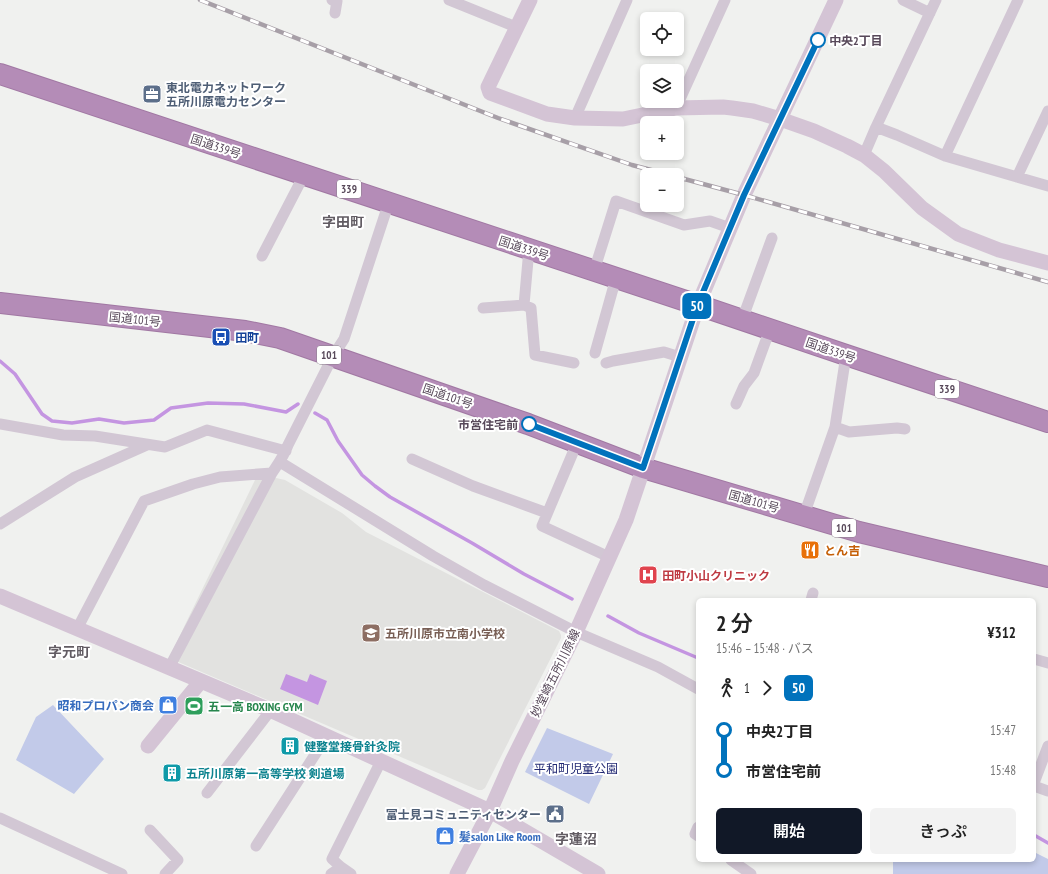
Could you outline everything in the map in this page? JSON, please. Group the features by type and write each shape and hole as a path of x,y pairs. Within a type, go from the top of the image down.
{"highway":[{"name":"国道339号","path":"0,74 594,271 698,304 1048,422"},
{"name":"国道101号","path":"0,304 245,331 280,338 528,424 643,468 859,532 1048,577"}],"street":[{"path":"332,0 337,1 335,13"},
{"path":"449,0 516,27"},
{"path":"530,0 488,87 490,93 547,114 575,118 623,119 676,108"},
{"path":"575,118 627,0"},
{"path":"684,90 725,0"},
{"name":"妙堂崎五所川原線","path":"457,874 490,811 512,761 576,632 626,520 698,304 744,195 836,0"},
{"path":"903,0 930,13"},
{"path":"864,155 936,0"},
{"path":"945,156 1018,0"},
{"path":"684,108 732,108 753,111 780,119 847,146 864,155 884,171 922,208 958,234 999,250 1048,263"},
{"path":"1017,177 1048,111"},
{"path":"876,128 897,135 945,156 1048,186"},
{"path":"262,256 304,175"},
{"path":"594,271 616,201 684,225 710,221 730,228"},
{"path":"169,668 272,473 286,451 333,356 344,339 388,202"},
{"path":"742,320 772,238"},
{"path":"524,305 529,249"},
{"path":"595,353 616,278"},
{"path":"483,308 524,305 531,308 535,355 574,363"},
{"path":"736,404 744,386 754,373 770,329"},
{"path":"606,363 664,352 680,357"},
{"path":"804,515 835,427 846,355"},
{"path":"0,424 63,435 95,436 165,447 207,430 286,451"},
{"path":"835,427 849,432 905,429"},
{"path":"577,443 542,526 609,557"},
{"path":"0,524 75,477 148,445"},
{"path":"412,458 473,486 547,513"},
{"path":"280,462 484,586 576,632 658,668 696,688"},
{"path":"77,629 144,501 193,484 220,477 272,473"},
{"path":"0,596 270,710 490,811 598,874"},
{"path":"1036,660 1048,663"},
{"path":"148,746 201,681"},
{"path":"207,793 270,710"},
{"path":"256,846 326,736"},
{"path":"1036,778 1048,746"},
{"path":"351,874 332,859 381,761"},
{"path":"1036,787 1048,791"},
{"path":"0,818 120,874"},
{"path":"150,830 178,860 165,874"},
{"path":"734,862 751,874"},
{"path":"331,874 341,867"}],"shaded area":[{"name":"五所川原市立南小学校","path":"276,478 285,480 342,513 366,532 559,631 561,638 485,788 478,790 169,658 255,480"},
{"path":"286,674 307,682 310,674 327,681 318,705 280,689"}],"green space":[{"path":"53,705 104,759 74,794 16,760 36,717"},
{"name":"平和町児童公園","path":"547,728 613,754 589,804 525,772"},
{"path":"1036,853 1048,859 1048,874 893,874 893,862 1036,862"}],"waterway":[{"path":"0,361 15,374 42,414 52,421 72,423 99,419 124,423 154,420 171,408 208,403 244,404 286,412 298,404"},
{"path":"315,413 327,420 338,441 362,475 390,497 524,574 572,599"},
{"path":"608,616 639,633 696,657"},
{"path":"1036,836 1048,843"}],"railway":[{"path":"200,0 498,118 643,168"},
{"path":"684,179 1048,282"}],"bus line":[{"name":"50","path":"529,424 643,468 698,304 744,195 818,40"}],"place":[{"name":"中央2丁目","path":"818,40"},
{"name":"東北電力ネットワーク 五所川原電力センター","path":"152,94"},
{"name":"田町","path":"221,337"},
{"name":"市営住宅前","path":"529,424"},
{"name":"とん吉","path":"810,550"},
{"name":"田町小山クリニック","path":"648,575"},
{"name":"五所川原市立南小学校","path":"371,633"},
{"name":"昭和プロパン商会","path":"168,705"},
{"name":"五一高 BOXING GYM","path":"194,706"},
{"name":"健整堂接骨針灸院","path":"290,746"},
{"name":"五所川原第一高等学校 剣道場","path":"172,773"},
{"name":"富士見コミュニティセンター","path":"555,814"},
{"name":"髪salon Like Room","path":"445,836"}],"district":[{"name":"字田町","path":"343,222"},
{"name":"字元町","path":"69,652"},
{"name":"字蓮沼","path":"576,839"}]}
